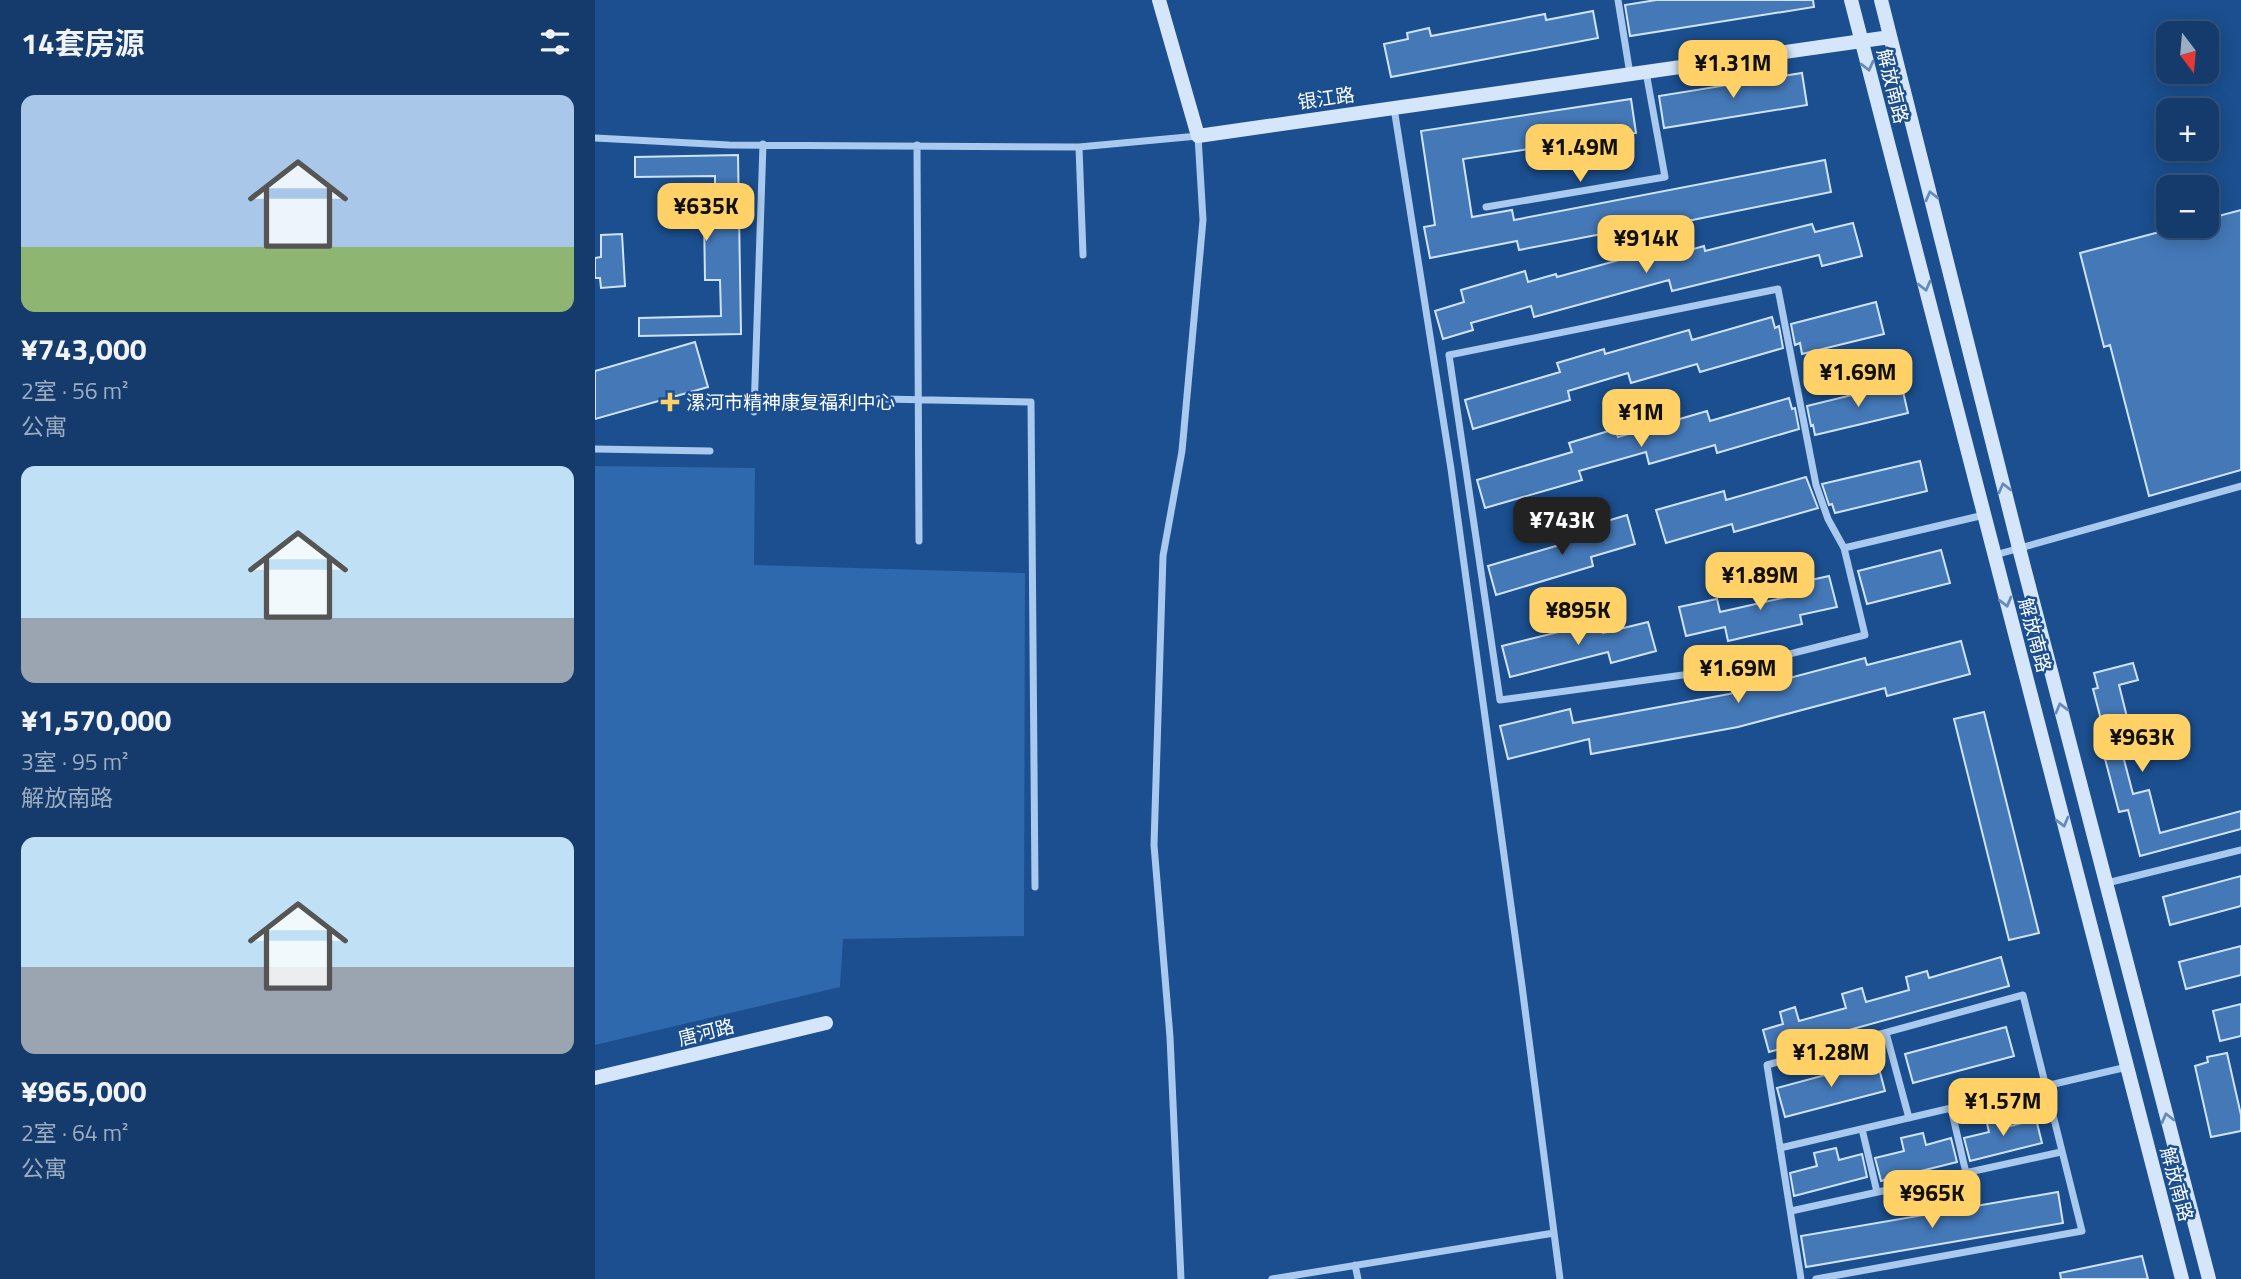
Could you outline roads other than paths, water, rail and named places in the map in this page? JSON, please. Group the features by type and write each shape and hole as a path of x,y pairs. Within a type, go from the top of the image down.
{"main road":[{"path":"1159,0 1198,135"},
{"name":"解放南路","path":"1851,0 2182,1279"},
{"name":"解放南路","path":"1881,0 2019,548 2209,1279"},
{"name":"银江路","path":"1198,135 1891,37"},
{"name":"唐河路","path":"595,1078 826,1023"}],"street":[{"path":"1618,0 1630,74"},
{"path":"1486,208 1665,177 1646,71"},
{"path":"1394,107 1451,469 1560,1279"},
{"name":"银江路","path":"595,138 729,145 1079,147 1198,135"},
{"path":"1181,1279 1170,1037 1154,845 1163,556 1182,451 1203,220 1198,135"},
{"path":"754,412 763,144"},
{"path":"917,145 919,541"},
{"path":"1079,147 1083,255"},
{"path":"1778,289 1816,485 1828,519 1844,548 1865,635 1734,668 1500,700 1450,355 1778,289"},
{"path":"785,397 1031,402 1035,887"},
{"path":"595,449 710,451"},
{"path":"1994,556 2241,486"},
{"path":"1844,548 1984,515"},
{"path":"2107,883 2241,850"},
{"path":"1801,1279 1767,1065 2023,995 2082,1231 1815,1279"},
{"path":"1886,1032 1909,1118"},
{"path":"1780,1148 2127,1067"},
{"path":"1951,1108 1966,1173"},
{"path":"1862,1129 1877,1192"},
{"path":"1791,1211 2061,1152"},
{"path":"1272,1279 1554,1233"},
{"path":"1355,1265 1357,1279"}],"place":[{"name":"漯河市精神康复福利中心","path":"670,402"}]}
